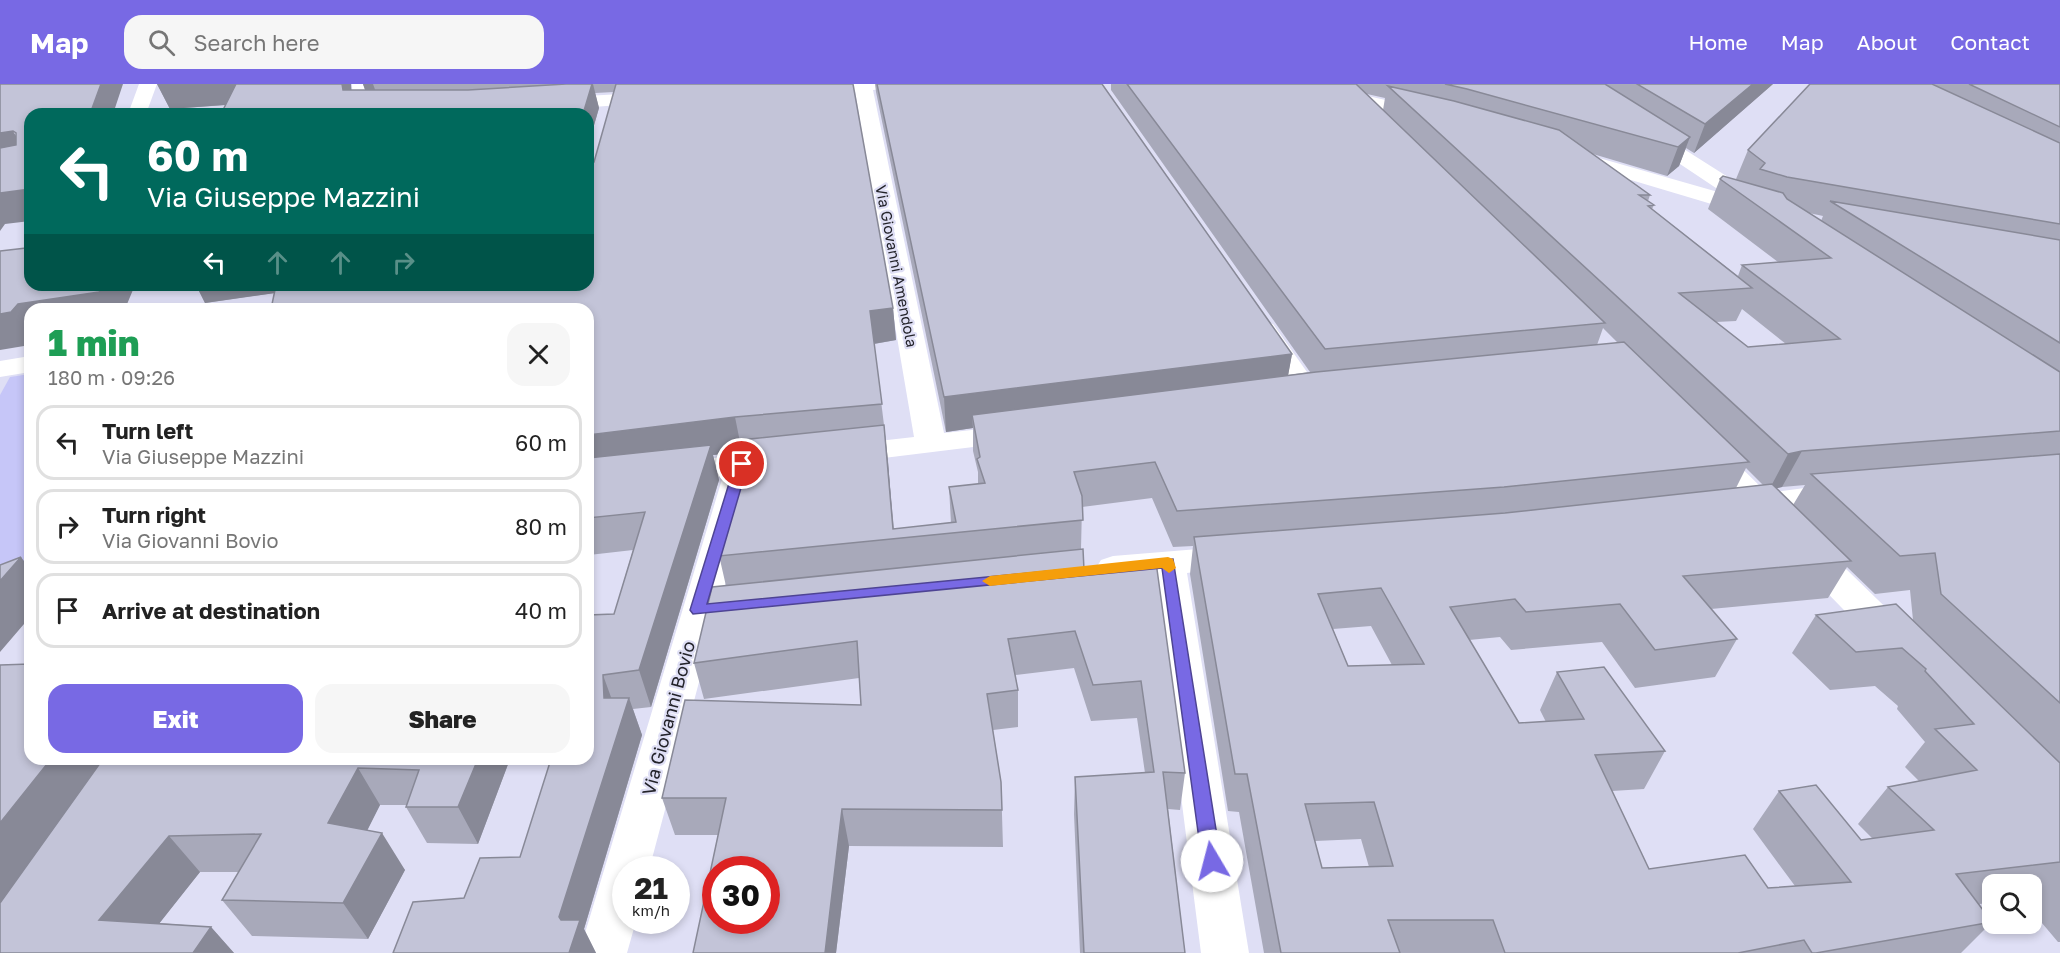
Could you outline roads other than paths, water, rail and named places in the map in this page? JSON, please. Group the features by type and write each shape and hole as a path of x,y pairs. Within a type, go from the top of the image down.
{"street":[{"path":"139,108 148,84"},
{"path":"361,84 362,108"},
{"path":"1291,84 1442,119"},
{"path":"1552,151 1775,218 1569,84"},
{"path":"791,90 879,85"},
{"name":"Via Giovanni Amendola","path":"879,85 930,445"},
{"path":"536,105 672,97"},
{"path":"1352,97 1385,131"},
{"path":"607,123 613,101"},
{"path":"1249,308 1320,394 1273,400"},
{"path":"0,369 24,365"},
{"path":"594,481 1049,430"},
{"path":"1687,432 1919,664"},
{"name":"Via Giovanni Bovio","path":"630,856 698,610 742,464"},
{"path":"1710,514 1762,507 1782,499 1873,491"},
{"path":"1086,571 1261,555"},
{"path":"1168,562 1225,953"},
{"path":"698,610 780,602"},
{"name":"Via Giovanni Bovio","path":"603,953 612,921"}]}
